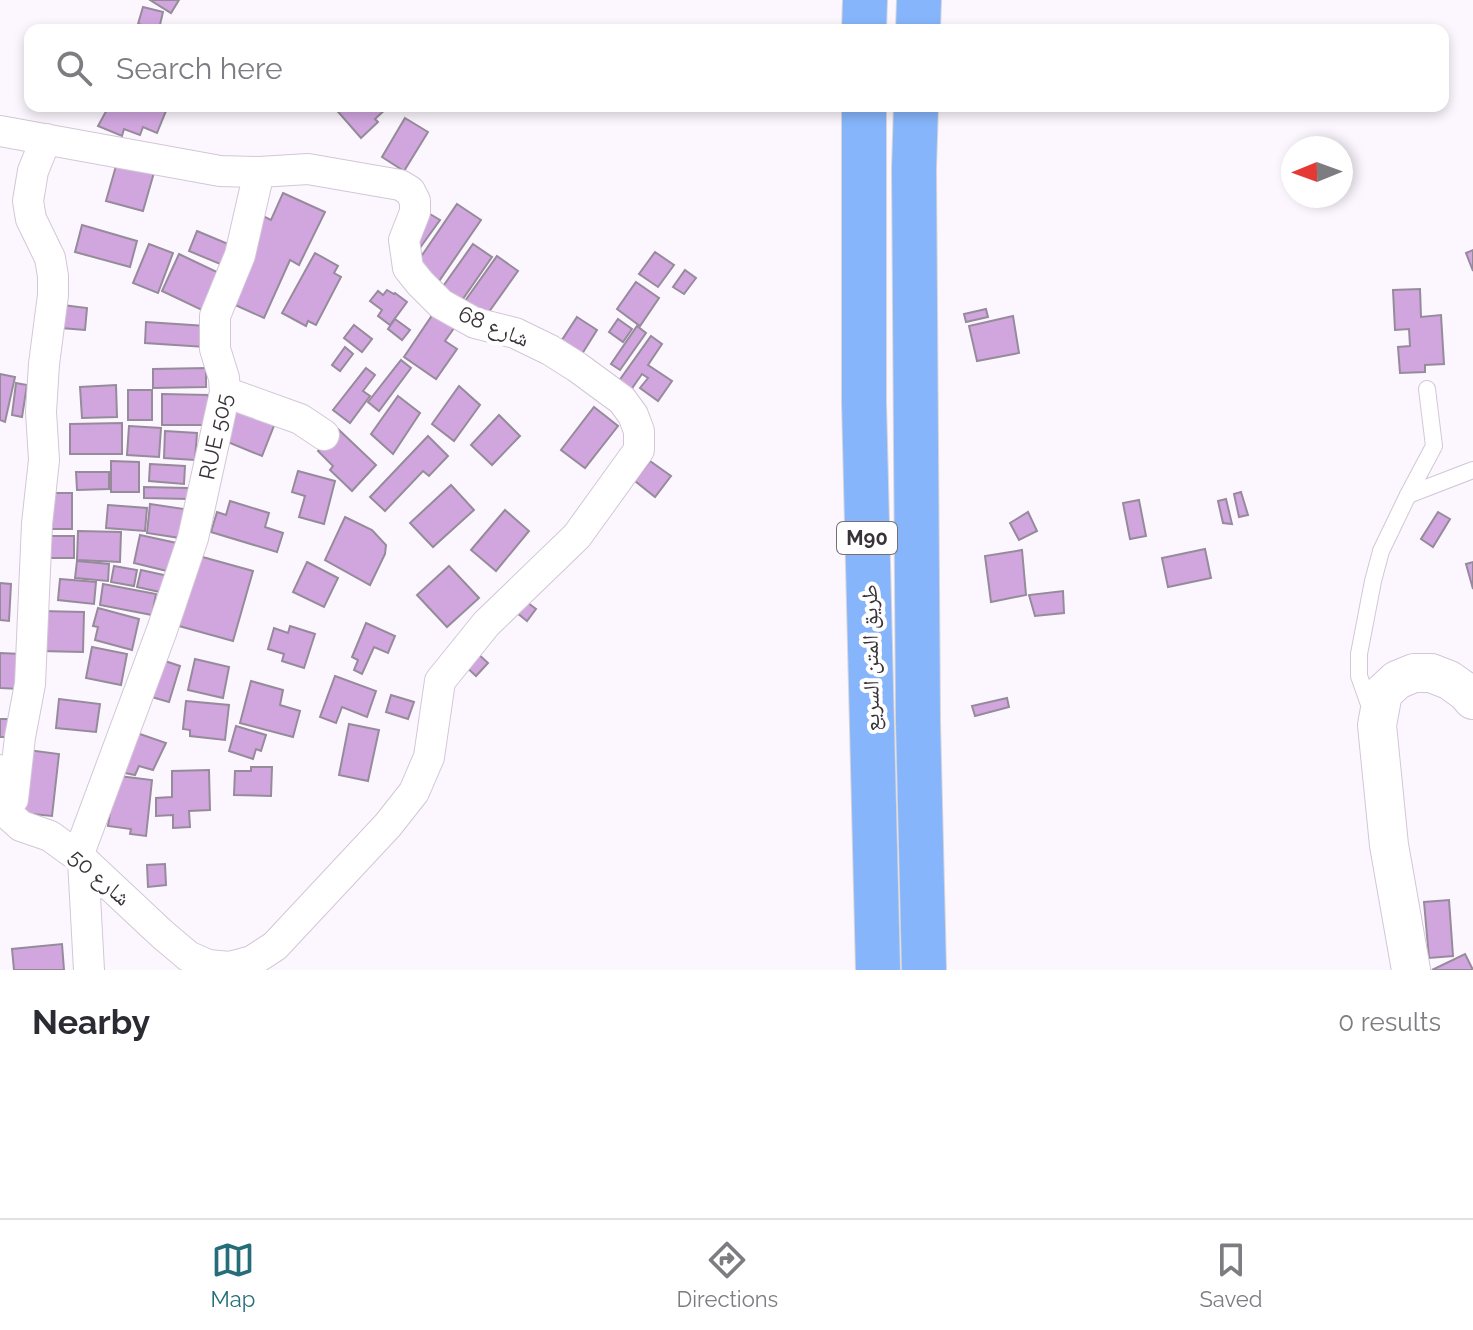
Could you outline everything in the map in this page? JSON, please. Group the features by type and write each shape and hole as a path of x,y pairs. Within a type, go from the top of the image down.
{"highway":[{"path":"864,24 865,0"},
{"path":"918,24 919,0"},
{"name":"طريق المتن السريع","path":"864,112 864,402 878,970"},
{"name":"M90","path":"916,112 917,705 924,970"}],"street":[{"path":"0,131 220,171 259,172"},
{"path":"11,827 20,737 30,684 37,524 44,460 41,412 53,295 50,258 31,219 28,201 33,171 46,139"},
{"name":"شارع 68","path":"188,956 208,965 230,967 252,961 275,946 388,825 414,792 429,757 440,681 486,624 577,536 639,450 639,431 633,415 622,400 595,379 550,350 515,333 475,323 441,304 420,283 408,268 405,255 404,240 415,212 415,201 410,191 387,181 308,169 259,172"},
{"name":"RUE 505","path":"80,858 193,538 225,392 215,349 215,316 240,255 259,172"},
{"path":"225,392 300,419 324,435"},
{"path":"1411,970 1389,845 1377,725 1383,693 1397,680 1414,673 1431,673 1449,680 1473,700"},
{"path":"0,770 11,827"},
{"name":"شارع 50","path":"11,827 50,836 80,858 188,956"},
{"path":"80,858 89,970"}],"lane":[{"path":"1377,725 1359,676 1359,654 1381,551 1434,446 1427,389"},
{"path":"1408,495 1473,470"}],"building":[{"path":"150,0 179,0 171,13"},
{"path":"143,7 163,12 160,24 138,24"},
{"path":"106,112 166,112 157,133 143,127 140,135 124,129 122,136 98,126"},
{"path":"338,112 383,112 375,119 378,122 361,138"},
{"path":"405,118 428,132 404,171 382,157"},
{"path":"118,159 155,169 143,211 106,201"},
{"path":"283,193 325,212 299,265 290,260 264,318 224,300 263,216 271,220"},
{"path":"457,204 481,220 435,287 412,270"},
{"path":"430,214 440,220 417,252 408,246"},
{"path":"82,225 137,241 130,267 75,252"},
{"path":"197,231 233,246 225,266 189,251"},
{"path":"149,244 173,253 158,293 133,283"},
{"path":"473,244 492,257 458,306 439,292"},
{"path":"1473,250 1473,271 1466,253"},
{"path":"655,252 674,265 658,287 639,274"},
{"path":"315,253 338,266 334,273 341,277 316,325 308,321 306,326 282,313"},
{"path":"179,254 221,274 204,311 162,291"},
{"path":"497,256 518,271 481,323 460,308"},
{"path":"685,270 696,278 684,294 673,287"},
{"path":"636,282 659,298 640,326 617,309"},
{"path":"1420,289 1421,317 1441,315 1444,364 1425,365 1425,372 1400,373 1398,347 1410,346 1409,329 1395,330 1393,290"},
{"path":"387,290 407,302 390,325 378,316 382,310 370,301 378,291 383,295"},
{"path":"63,305 87,308 85,330 61,328"},
{"path":"986,309 988,317 966,322 964,314"},
{"path":"433,314 454,328 445,341 457,349 436,379 404,357"},
{"path":"1013,316 1019,353 977,361 969,326"},
{"path":"577,317 597,330 577,362 556,349"},
{"path":"395,319 410,330 402,340 388,329"},
{"path":"618,319 632,329 623,342 609,332"},
{"path":"146,322 206,326 205,347 145,343"},
{"path":"354,325 372,339 362,352 344,338"},
{"path":"637,326 646,333 620,370 611,364"},
{"path":"651,336 662,344 648,365 672,381 658,401 640,388 648,378 642,374 628,394 616,385"},
{"path":"345,347 353,354 340,371 332,365"},
{"path":"401,360 411,368 379,411 368,402"},
{"path":"206,368 206,387 153,388 153,369"},
{"path":"366,368 375,375 363,391 370,396 350,423 333,410"},
{"path":"0,374 15,377 5,422 0,420"},
{"path":"16,383 27,385 22,417 12,415"},
{"path":"116,385 117,417 82,418 80,387"},
{"path":"459,386 480,405 454,441 432,424"},
{"path":"128,390 152,390 152,420 128,420"},
{"path":"162,394 208,395 208,425 162,425"},
{"path":"398,396 420,413 393,454 371,434"},
{"path":"233,400 277,418 262,456 218,438"},
{"path":"594,407 618,426 585,468 561,450"},
{"path":"499,415 520,436 492,465 471,445"},
{"path":"122,423 122,454 70,454 70,424"},
{"path":"129,426 161,428 159,457 127,455"},
{"path":"338,429 376,465 352,491 330,470 333,466 318,451"},
{"path":"165,431 197,433 195,460 164,458"},
{"path":"428,436 448,456 429,476 423,471 385,511 370,497"},
{"path":"111,461 139,462 139,492 111,492"},
{"path":"650,461 671,476 655,497 635,481"},
{"path":"150,464 185,466 184,484 149,481"},
{"path":"298,471 335,481 324,524 299,517 305,496 292,492"},
{"path":"76,472 109,472 109,489 77,490"},
{"path":"451,485 474,510 433,547 410,523"},
{"path":"144,487 188,488 188,499 144,498"},
{"path":"1241,492 1248,515 1239,517 1234,494"},
{"path":"47,493 72,493 72,529 48,529"},
{"path":"1226,499 1232,524 1223,523 1218,501"},
{"path":"1139,500 1146,536 1130,539 1123,503"},
{"path":"230,501 269,513 265,527 283,533 277,552 211,532 217,512 226,515"},
{"path":"150,504 184,509 180,538 147,533"},
{"path":"108,505 147,508 145,531 106,528"},
{"path":"505,510 529,531 496,571 471,550"},
{"path":"1028,512 1037,531 1019,540 1010,523"},
{"path":"1438,512 1450,519 1433,547 1421,539"},
{"path":"345,517 372,530 386,545 385,554 370,585 325,560"},
{"path":"78,531 121,532 120,562 77,560"},
{"path":"140,535 177,543 171,572 134,563"},
{"path":"39,536 74,536 74,558 39,558"},
{"path":"1205,549 1211,578 1168,587 1162,558"},
{"path":"1022,550 1026,595 991,602 985,556"},
{"path":"199,556 253,571 233,641 179,626"},
{"path":"77,561 109,564 108,581 75,578"},
{"path":"307,562 338,578 324,607 293,592"},
{"path":"1473,562 1473,589 1466,564"},
{"path":"114,566 137,570 134,586 111,582"},
{"path":"449,566 479,598 447,627 417,595"},
{"path":"141,570 173,577 169,594 137,587"},
{"path":"60,579 96,582 94,604 58,600"},
{"path":"0,583 11,584 9,621 0,620"},
{"path":"103,584 156,594 152,615 100,605"},
{"path":"1063,591 1064,613 1035,616 1029,595"},
{"path":"520,597 536,609 527,621 511,608"},
{"path":"98,608 139,619 132,650 95,640 98,627 93,626"},
{"path":"40,611 84,612 83,652 40,651"},
{"path":"366,623 395,636 388,653 374,647 362,674 354,670 358,660 352,657"},
{"path":"290,626 315,634 304,668 282,661 284,654 268,649 274,628 288,633"},
{"path":"92,647 127,654 121,685 86,678"},
{"path":"475,651 488,663 476,676 463,664"},
{"path":"0,653 21,654 20,689 0,688"},
{"path":"156,658 180,666 169,702 145,695"},
{"path":"195,659 229,667 223,698 188,690"},
{"path":"335,676 376,691 367,717 342,707 336,723 320,717"},
{"path":"251,681 283,690 280,705 300,711 293,737 240,723"},
{"path":"391,695 414,702 408,719 386,712"},
{"path":"1007,698 1009,707 975,716 972,706"},
{"path":"59,699 100,704 96,732 56,728"},
{"path":"186,701 229,705 225,740 190,736 190,730 183,729"},
{"path":"0,719 9,719 8,737 0,737"},
{"path":"349,724 379,730 368,781 339,775"},
{"path":"236,726 266,735 261,751 256,749 253,759 229,751"},
{"path":"137,733 166,743 153,770 139,766 135,775 120,772"},
{"path":"20,749 59,754 52,816 13,812"},
{"path":"251,767 272,767 271,796 234,795 235,771 251,771"},
{"path":"209,770 210,810 189,811 190,827 173,828 173,815 156,816 156,798 172,797 172,771"},
{"path":"119,776 152,780 146,836 130,834 131,829 108,826"},
{"path":"165,864 166,885 148,887 147,865"},
{"path":"1449,900 1453,956 1429,958 1424,902"},
{"path":"62,944 64,970 14,970 12,949"},
{"path":"1465,954 1473,970 1432,970"}]}
